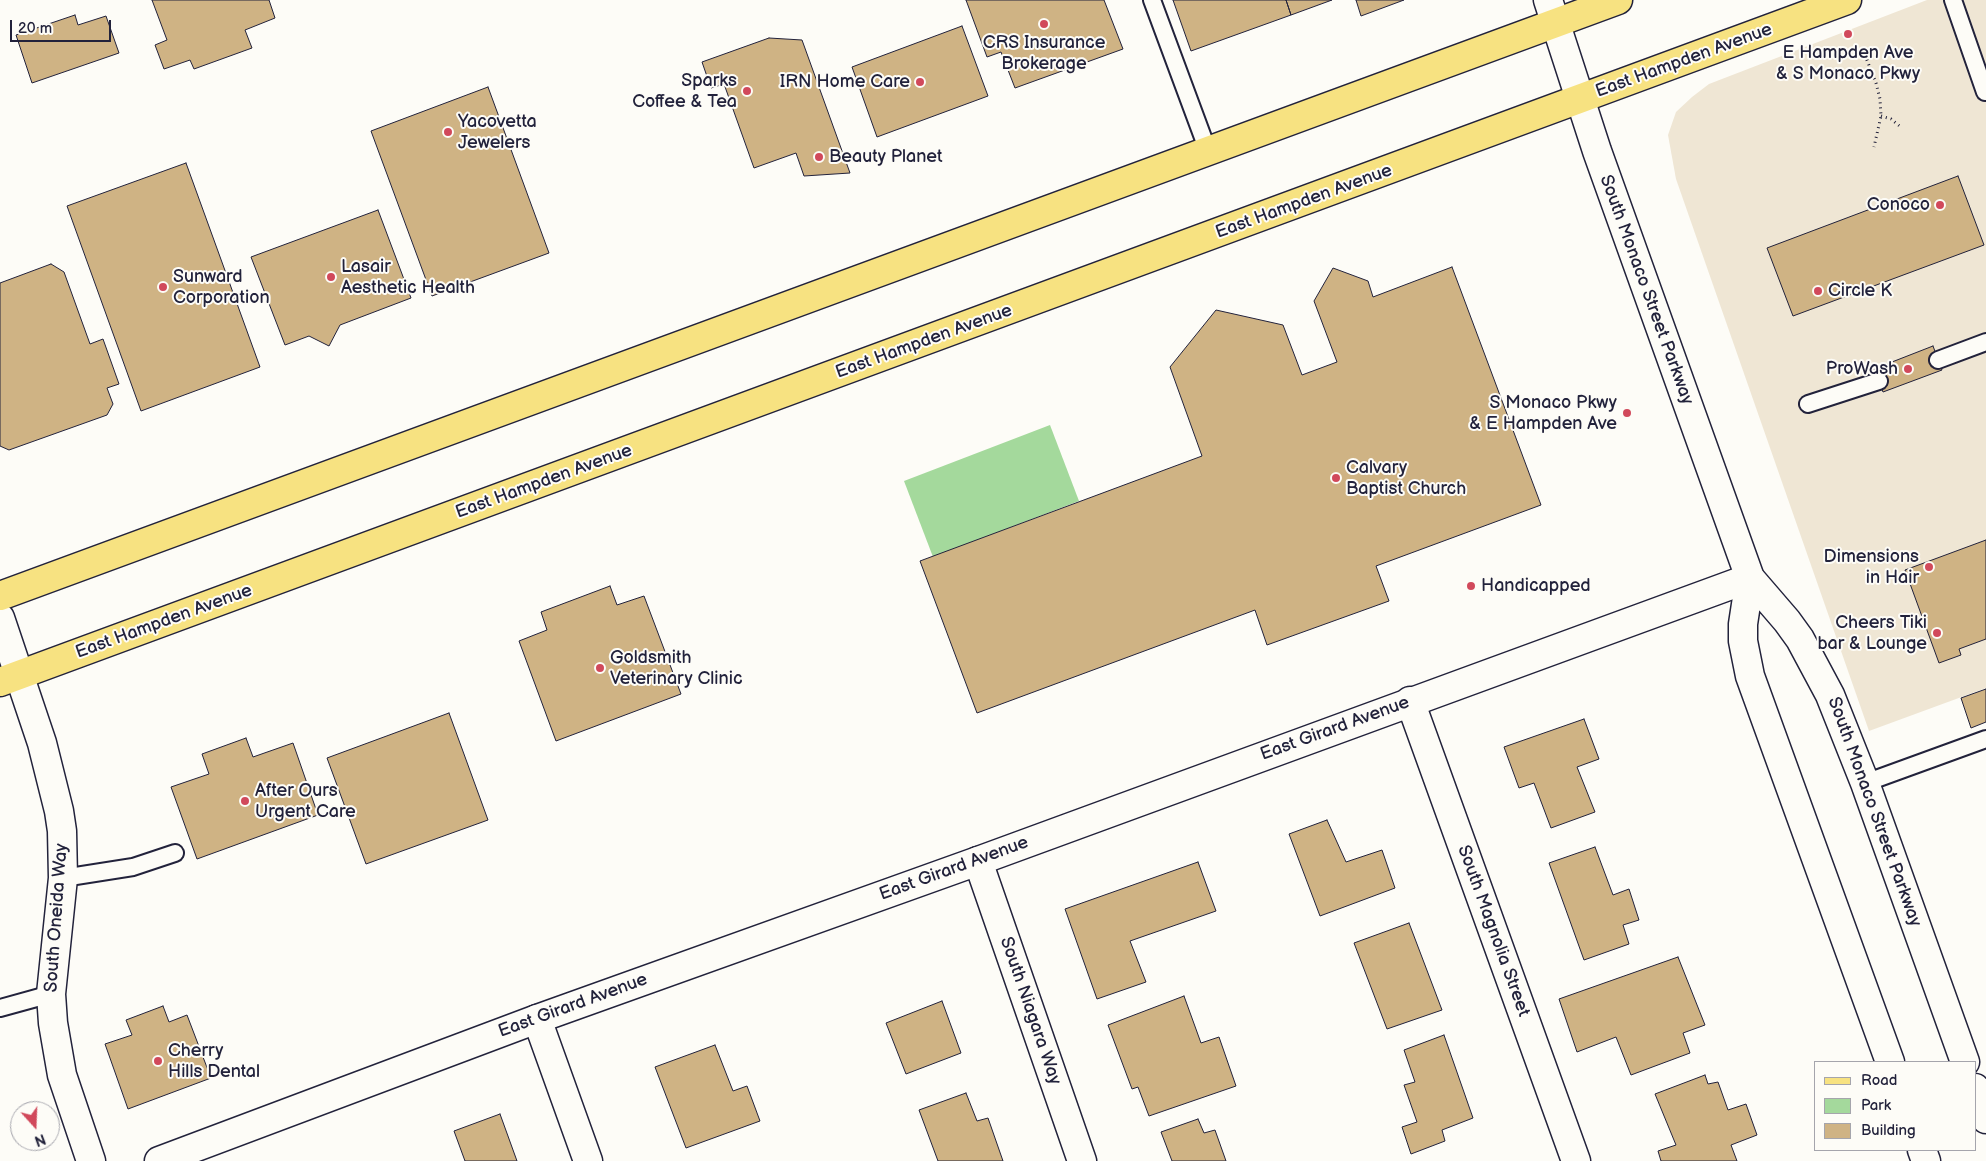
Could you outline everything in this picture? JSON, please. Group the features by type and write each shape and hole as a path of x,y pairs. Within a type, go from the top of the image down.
{"main road":[{"path":"0,596 1208,151 1552,11 1618,0"},
{"name":"East Hampden Avenue","path":"10,678 1847,0"}],"street":[{"name":"South Monaco Street Parkway","path":"1552,11 1624,228 1750,578 1787,621 1816,666 1838,712 1966,1061"},
{"name":"South Monaco Street Parkway","path":"1750,578 1743,624 1743,641 1750,676 1890,1061"},
{"name":"East Girard Avenue","path":"159,1161 537,1019 978,861 1410,701 1750,578"},
{"name":"South Oneida Way","path":"0,618 10,678 42,743 56,794 62,832 62,878 51,994 55,1045 62,1075 91,1161"},
{"name":"South Magnolia Street","path":"1410,701 1576,1161"},
{"name":"South Niagara Way","path":"978,861 1082,1161"},
{"path":"537,1019 588,1161"},
{"path":"1976,1091 1986,1119"}],"lane":[{"path":"1952,0 1985,92"},
{"path":"1154,1 1208,151"},
{"path":"1938,360 1986,342"},
{"path":"1808,404 1879,381"},
{"path":"1865,783 1986,739"},
{"path":"62,878 133,867 175,853"},
{"path":"0,1008 51,994"}],"path":[{"path":"1864,55 1876,83 1881,116 1874,147"},
{"path":"1881,116 1891,119 1902,128"}],"shaded area":[{"path":"1927,0 1986,0 1986,688 1869,731 1676,179 1668,135 1676,112 1709,84"}],"green space":[{"path":"1050,425 1079,501 933,557 904,481"}],"building":[{"path":"152,0 269,0 275,18 245,30 252,48 194,69 190,60 164,69 155,45 167,40"},
{"name":"CRS Insurance Brokerage","path":"966,0 1104,0 1123,49 1015,88 1001,52 987,57"},
{"path":"1173,0 1286,0 1291,15 1191,51"},
{"path":"1286,0 1332,0 1291,15"},
{"path":"1356,0 1404,0 1361,16"},
{"path":"75,15 78,25 106,16 119,53 32,83 16,35"},
{"name":"IRN Home Care","path":"962,26 988,96 877,137 852,67"},
{"path":"769,38 802,40 850,173 804,176 796,153 754,168 724,84 711,88 702,62"},
{"path":"488,87 549,253 432,296 371,131"},
{"name":"Sunward Corporation","path":"186,163 260,367 141,411 67,206"},
{"path":"1958,176 1984,245 1793,316 1767,248"},
{"name":"Lasair Aesthetic Health","path":"378,210 411,298 340,325 329,346 309,336 285,345 251,257"},
{"path":"51,264 64,272 90,344 103,339 119,384 107,388 113,404 107,415 9,450 0,446 0,283"},
{"name":"Calvary Baptist Church","path":"1452,267 1541,505 1376,566 1389,601 1267,645 1255,610 977,713 920,561 1202,456 1170,367 1216,310 1283,325 1302,375 1337,362 1314,301 1333,268 1368,281 1373,297"},
{"name":"ProWash","path":"1933,346 1942,370 1883,392 1874,369"},
{"path":"1986,540 1986,639 1959,649 1961,655 1939,663 1905,570"},
{"name":"Goldsmith Veterinary Clinic","path":"610,586 617,605 644,596 681,694 556,741 519,641 547,630 541,612"},
{"path":"1986,689 1986,722 1971,728 1961,698"},
{"path":"449,713 488,820 366,864 327,758"},
{"path":"1584,719 1599,759 1577,767 1595,812 1551,828 1534,783 1519,788 1504,747"},
{"name":"After Ours Urgent Care","path":"246,738 253,757 293,743 318,815 197,859 171,787 209,774 202,754"},
{"path":"1327,820 1346,862 1382,850 1395,888 1320,916 1289,834"},
{"path":"1595,847 1613,895 1629,889 1639,920 1623,925 1629,944 1584,960 1549,863"},
{"path":"1198,862 1216,911 1130,941 1146,982 1097,999 1065,909"},
{"path":"1409,923 1442,1010 1387,1029 1354,943"},
{"path":"1678,957 1705,1025 1683,1033 1690,1053 1631,1075 1616,1037 1577,1052 1559,999"},
{"path":"1184,996 1201,1043 1219,1037 1236,1086 1149,1116 1138,1087 1132,1089 1108,1025"},
{"path":"942,1001 961,1053 906,1074 886,1023"},
{"name":"Cherry Hills Dental","path":"163,1006 169,1022 187,1015 211,1078 128,1109 105,1044 132,1035 126,1020"},
{"path":"1444,1035 1473,1118 1442,1130 1445,1141 1411,1154 1402,1127 1417,1122 1404,1085 1415,1082 1404,1050"},
{"path":"715,1045 733,1091 747,1086 760,1121 686,1148 655,1067"},
{"path":"1705,1075 1708,1084 1718,1082 1728,1110 1746,1104 1757,1135 1731,1145 1737,1161 1661,1161 1658,1151 1676,1145 1655,1094"},
{"path":"966,1093 977,1121 988,1118 1003,1161 938,1161 919,1110"},
{"path":"500,1114 517,1161 465,1161 454,1131"},
{"path":"1198,1119 1204,1133 1215,1130 1226,1161 1172,1161 1161,1132"}],"place":[{"name":"CRS Insurance Brokerage","path":"1044,24"},
{"name":"E Hampden Ave & S Monaco Pkwy","path":"1848,34"},
{"name":"IRN Home Care","path":"920,82"},
{"name":"Sparks Coffee & Tea","path":"747,91"},
{"name":"Yacovetta Jewelers","path":"448,132"},
{"name":"Beauty Planet","path":"819,157"},
{"name":"Conoco","path":"1940,205"},
{"name":"Lasair Aesthetic Health","path":"331,277"},
{"name":"Sunward Corporation","path":"163,287"},
{"name":"Circle K","path":"1818,291"},
{"name":"ProWash","path":"1908,369"},
{"name":"S Monaco Pkwy & E Hampden Ave","path":"1627,413"},
{"name":"Calvary Baptist Church","path":"1336,478"},
{"name":"Dimensions in Hair","path":"1929,567"},
{"name":"Handicapped","path":"1471,586"},
{"name":"Cheers Tiki bar & Lounge","path":"1937,633"},
{"name":"Goldsmith Veterinary Clinic","path":"600,668"},
{"name":"After Ours Urgent Care","path":"245,801"},
{"name":"Cherry Hills Dental","path":"158,1061"}]}
